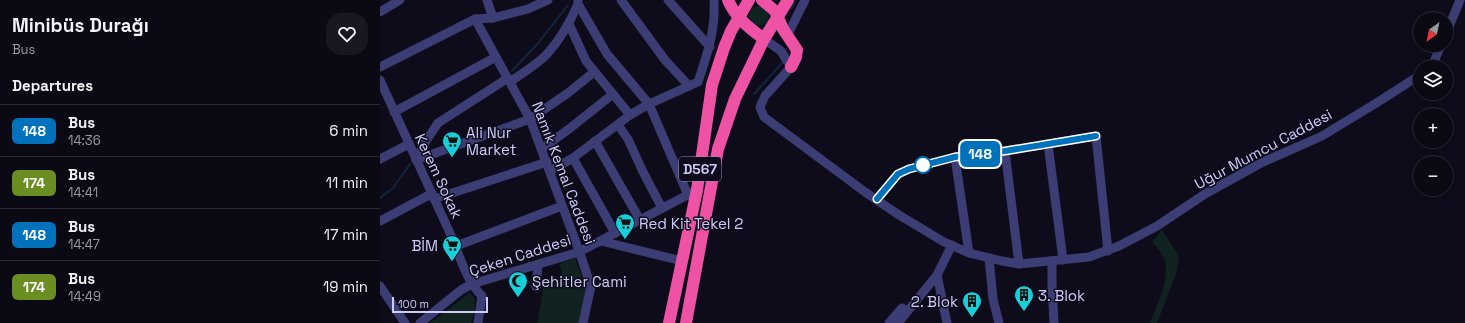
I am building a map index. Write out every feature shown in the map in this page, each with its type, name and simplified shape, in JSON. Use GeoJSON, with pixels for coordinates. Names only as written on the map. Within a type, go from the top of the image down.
{"type":"FeatureCollection","features":[{"type":"Feature","properties":{"kind":"highway"},"geometry":{"type":"LineString","coordinates":[[728,0],[732,10],[738,17],[764,39]]}},
{"type":"Feature","properties":{"kind":"highway","name":"D567"},"geometry":{"type":"LineString","coordinates":[[669,323],[682,261],[712,85],[724,48],[738,17],[749,0]]}},
{"type":"Feature","properties":{"kind":"highway"},"geometry":{"type":"LineString","coordinates":[[762,0],[775,11],[777,17],[797,50],[796,57],[791,67]]}},
{"type":"Feature","properties":{"kind":"highway","name":"D567"},"geometry":{"type":"LineString","coordinates":[[686,323],[718,149],[735,99],[764,39],[788,0]]}},
{"type":"Feature","properties":{"kind":"street"},"geometry":{"type":"LineString","coordinates":[[380,12],[400,0]]}},
{"type":"Feature","properties":{"kind":"street"},"geometry":{"type":"LineString","coordinates":[[487,0],[493,18]]}},
{"type":"Feature","properties":{"kind":"street"},"geometry":{"type":"LineString","coordinates":[[380,67],[475,19],[493,18],[526,4],[548,0]]}},
{"type":"Feature","properties":{"kind":"street"},"geometry":{"type":"LineString","coordinates":[[620,0],[665,60],[689,86]]}},
{"type":"Feature","properties":{"kind":"street"},"geometry":{"type":"LineString","coordinates":[[668,0],[710,47]]}},
{"type":"Feature","properties":{"kind":"street"},"geometry":{"type":"LineString","coordinates":[[380,221],[433,196],[548,167],[573,158],[630,115],[649,104],[698,82],[710,47],[715,12],[714,0]]}},
{"type":"Feature","properties":{"kind":"street"},"geometry":{"type":"LineString","coordinates":[[788,34],[806,0]]}},
{"type":"Feature","properties":{"kind":"street"},"geometry":{"type":"LineString","coordinates":[[1453,17],[1460,0]]}},
{"type":"Feature","properties":{"kind":"street"},"geometry":{"type":"LineString","coordinates":[[416,160],[438,123],[538,62],[547,54],[569,24],[578,2]]}},
{"type":"Feature","properties":{"kind":"street"},"geometry":{"type":"LineString","coordinates":[[578,2],[607,54],[649,104],[693,192]]}},
{"type":"Feature","properties":{"kind":"street","name":"Namık Kemal Caddesi"},"geometry":{"type":"LineString","coordinates":[[475,19],[530,119],[579,252],[591,286],[584,323]]}},
{"type":"Feature","properties":{"kind":"street"},"geometry":{"type":"LineString","coordinates":[[569,24],[586,61],[630,115]]}},
{"type":"Feature","properties":{"kind":"street"},"geometry":{"type":"LineString","coordinates":[[764,39],[781,52],[791,67]]}},
{"type":"Feature","properties":{"kind":"street"},"geometry":{"type":"LineString","coordinates":[[394,112],[496,57]]}},
{"type":"Feature","properties":{"kind":"street","name":"Uğur Mumcu Caddesi"},"geometry":{"type":"LineString","coordinates":[[791,67],[762,100],[760,107],[764,117],[899,215],[969,253],[1019,264],[1089,257],[1119,246],[1158,226],[1205,194],[1261,163],[1322,136],[1413,80]]}},
{"type":"Feature","properties":{"kind":"street"},"geometry":{"type":"LineString","coordinates":[[416,160],[530,119],[568,93],[594,72]]}},
{"type":"Feature","properties":{"kind":"street","name":"Kerem Sokak"},"geometry":{"type":"LineString","coordinates":[[381,84],[472,284],[482,296],[479,323]]}},
{"type":"Feature","properties":{"kind":"street"},"geometry":{"type":"LineString","coordinates":[[541,149],[613,94]]}},
{"type":"Feature","properties":{"kind":"street"},"geometry":{"type":"LineString","coordinates":[[618,125],[628,139],[662,208]]}},
{"type":"Feature","properties":{"kind":"street"},"geometry":{"type":"LineString","coordinates":[[877,199],[898,174],[909,169],[955,157],[1005,151],[1096,136],[1108,251]]}},
{"type":"Feature","properties":{"kind":"street"},"geometry":{"type":"LineString","coordinates":[[596,141],[640,220]]}},
{"type":"Feature","properties":{"kind":"street"},"geometry":{"type":"LineString","coordinates":[[380,159],[409,144]]}},
{"type":"Feature","properties":{"kind":"street"},"geometry":{"type":"LineString","coordinates":[[1048,144],[1063,260]]}},
{"type":"Feature","properties":{"kind":"street"},"geometry":{"type":"LineString","coordinates":[[1005,151],[1019,264]]}},
{"type":"Feature","properties":{"kind":"street"},"geometry":{"type":"LineString","coordinates":[[955,157],[969,253]]}},
{"type":"Feature","properties":{"kind":"street"},"geometry":{"type":"LineString","coordinates":[[573,158],[615,233]]}},
{"type":"Feature","properties":{"kind":"street","name":"Çeken Caddesi"},"geometry":{"type":"LineString","coordinates":[[420,323],[461,290],[472,284],[579,252],[693,192]]}},
{"type":"Feature","properties":{"kind":"street"},"geometry":{"type":"LineString","coordinates":[[456,246],[562,206]]}},
{"type":"Feature","properties":{"kind":"street"},"geometry":{"type":"LineString","coordinates":[[601,240],[682,261]]}},
{"type":"Feature","properties":{"kind":"street"},"geometry":{"type":"LineString","coordinates":[[898,323],[937,275],[952,245]]}},
{"type":"Feature","properties":{"kind":"street"},"geometry":{"type":"LineString","coordinates":[[989,258],[998,323]]}},
{"type":"Feature","properties":{"kind":"street"},"geometry":{"type":"LineString","coordinates":[[1052,261],[1054,323]]}},
{"type":"Feature","properties":{"kind":"street"},"geometry":{"type":"LineString","coordinates":[[536,287],[538,265]]}},
{"type":"Feature","properties":{"kind":"street"},"geometry":{"type":"LineString","coordinates":[[937,275],[947,323]]}},
{"type":"Feature","properties":{"kind":"street"},"geometry":{"type":"LineString","coordinates":[[380,286],[405,323]]}},
{"type":"Feature","properties":{"kind":"street"},"geometry":{"type":"LineString","coordinates":[[889,323],[905,305],[914,302]]}},
{"type":"Feature","properties":{"kind":"green space"},"geometry":{"type":"Polygon","coordinates":[[[759,6],[766,9],[769,16],[766,23],[759,26],[752,23],[749,16],[752,9],[759,6]]]}},
{"type":"Feature","properties":{"kind":"green space"},"geometry":{"type":"Polygon","coordinates":[[[1162,230],[1179,256],[1176,274],[1157,323],[1150,323],[1162,292],[1166,276],[1165,260],[1152,242],[1162,230]]]}},
{"type":"Feature","properties":{"kind":"green space"},"geometry":{"type":"Polygon","coordinates":[[[575,258],[586,288],[579,323],[535,323],[538,322],[544,281],[563,278],[560,264],[575,258]]]}},
{"type":"Feature","properties":{"kind":"green space"},"geometry":{"type":"Polygon","coordinates":[[[470,293],[475,299],[474,316],[471,323],[430,323],[470,293]]]}},
{"type":"Feature","properties":{"kind":"waterway"},"geometry":{"type":"LineString","coordinates":[[791,9],[796,0]]}},
{"type":"Feature","properties":{"kind":"waterway"},"geometry":{"type":"LineString","coordinates":[[512,71],[539,42],[568,5]]}},
{"type":"Feature","properties":{"kind":"waterway"},"geometry":{"type":"LineString","coordinates":[[754,94],[782,63]]}},
{"type":"Feature","properties":{"kind":"waterway"},"geometry":{"type":"LineString","coordinates":[[380,198],[393,188],[410,164]]}},
{"type":"Feature","properties":{"kind":"bus line","name":"148"},"geometry":{"type":"LineString","coordinates":[[877,199],[898,174],[909,169],[955,157],[1005,151],[1096,136]]}},
{"type":"Feature","properties":{"kind":"place","name":"Ali Nur Market"},"geometry":{"type":"Point","coordinates":[452,158]}},
{"type":"Feature","properties":{"kind":"place","name":"Red Kit Tekel 2"},"geometry":{"type":"Point","coordinates":[625,240]}},
{"type":"Feature","properties":{"kind":"place","name":"BİM"},"geometry":{"type":"Point","coordinates":[452,262]}},
{"type":"Feature","properties":{"kind":"place","name":"Şehitler Cami"},"geometry":{"type":"Point","coordinates":[518,298]}},
{"type":"Feature","properties":{"kind":"place","name":"3. Blok"},"geometry":{"type":"Point","coordinates":[1024,312]}},
{"type":"Feature","properties":{"kind":"place","name":"2. Blok"},"geometry":{"type":"Point","coordinates":[972,318]}}]}
